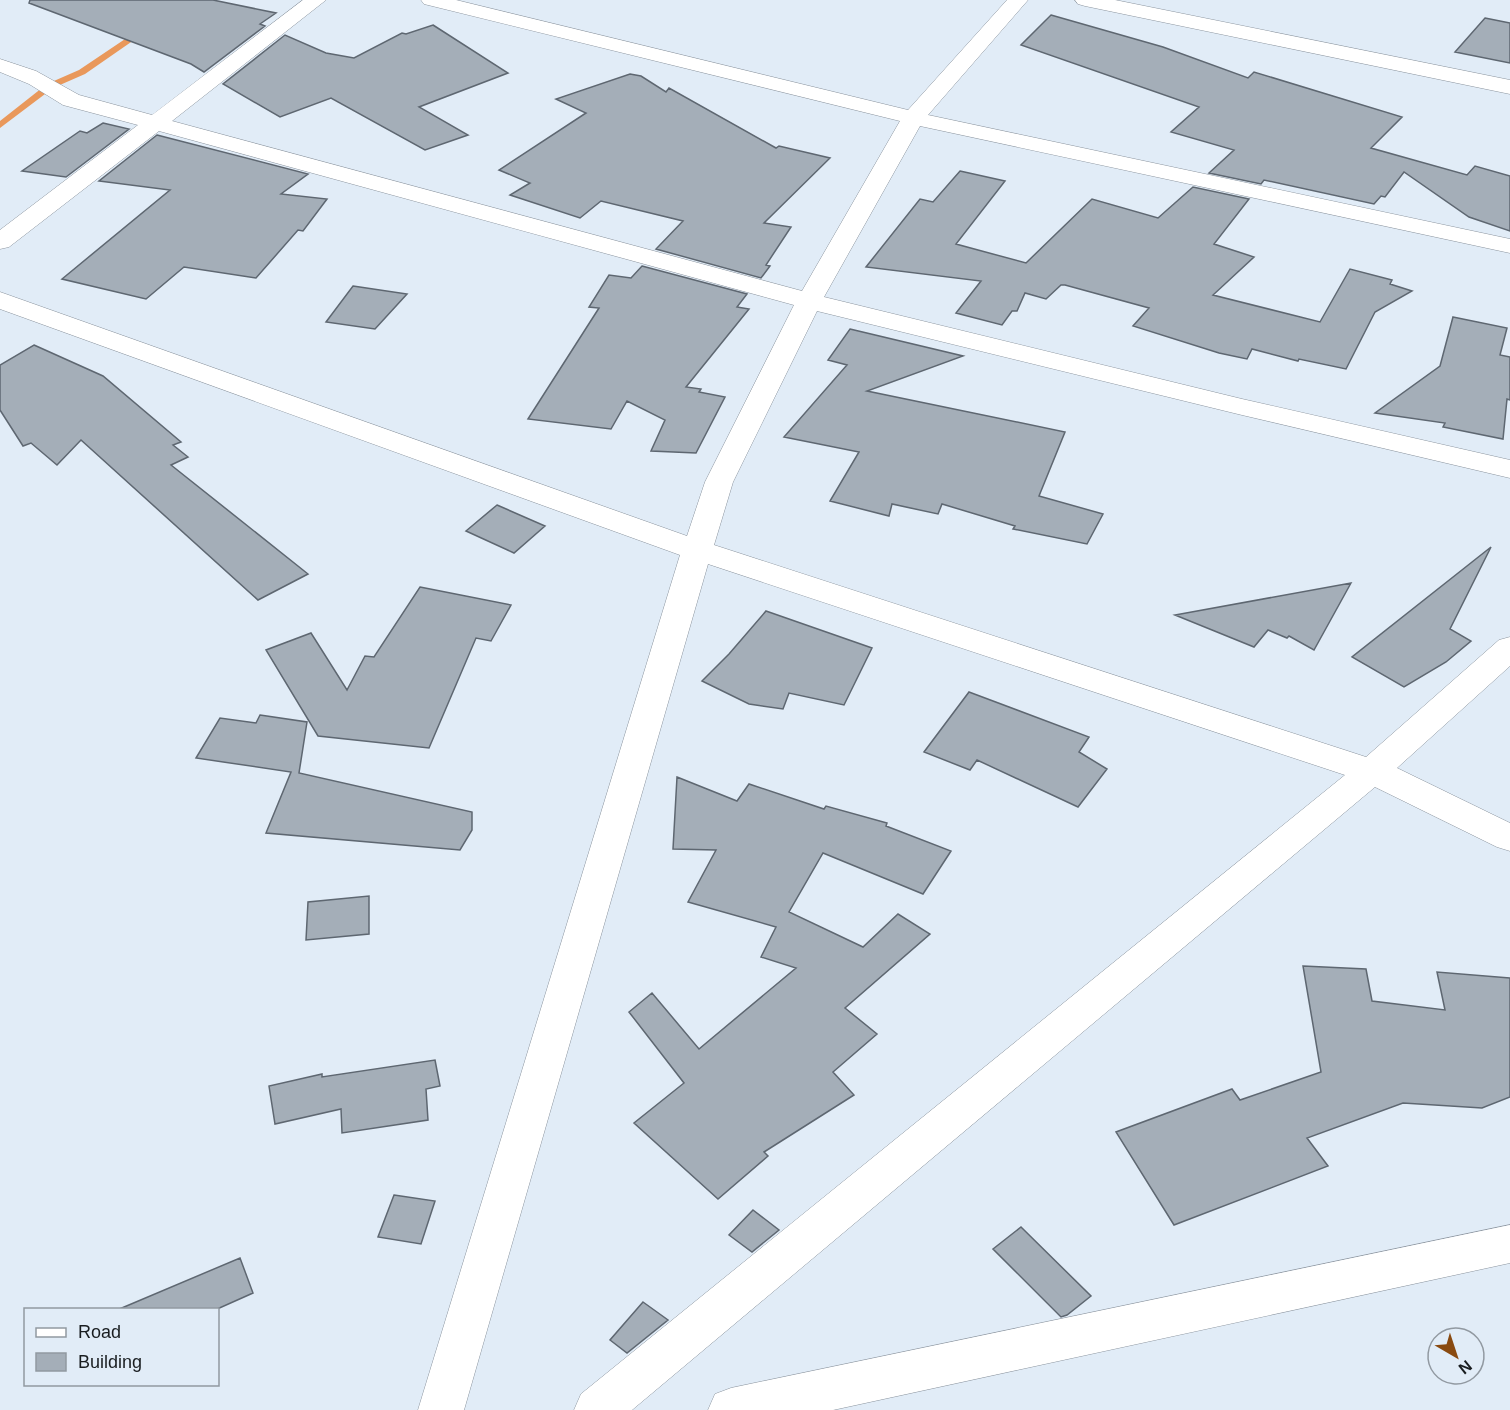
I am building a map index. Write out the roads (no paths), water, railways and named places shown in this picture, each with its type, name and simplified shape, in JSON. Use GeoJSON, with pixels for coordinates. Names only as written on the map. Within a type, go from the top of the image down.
{"type":"FeatureCollection","features":[{"type":"Feature","properties":{"kind":"street"},"geometry":{"type":"LineString","coordinates":[[0,242],[152,123],[316,0]]}},
{"type":"Feature","properties":{"kind":"street"},"geometry":{"type":"LineString","coordinates":[[431,0],[913,118],[1510,246]]}},
{"type":"Feature","properties":{"kind":"street"},"geometry":{"type":"LineString","coordinates":[[434,1406],[719,482],[809,301],[913,118],[1018,0]]}},
{"type":"Feature","properties":{"kind":"street"},"geometry":{"type":"LineString","coordinates":[[1085,0],[1510,87]]}},
{"type":"Feature","properties":{"kind":"street"},"geometry":{"type":"LineString","coordinates":[[0,65],[17,70],[50,86],[71,100],[809,301],[1231,404],[1510,469]]}},
{"type":"Feature","properties":{"kind":"street"},"geometry":{"type":"LineString","coordinates":[[0,300],[697,550],[1372,771],[1510,838]]}},
{"type":"Feature","properties":{"kind":"street"},"geometry":{"type":"LineString","coordinates":[[597,1410],[1372,771],[1510,648]]}},
{"type":"Feature","properties":{"kind":"street"},"geometry":{"type":"LineString","coordinates":[[731,1410],[1510,1244]]}},
{"type":"Feature","properties":{"kind":"waterway"},"geometry":{"type":"LineString","coordinates":[[0,125],[50,86],[82,72],[143,31]]}}]}
